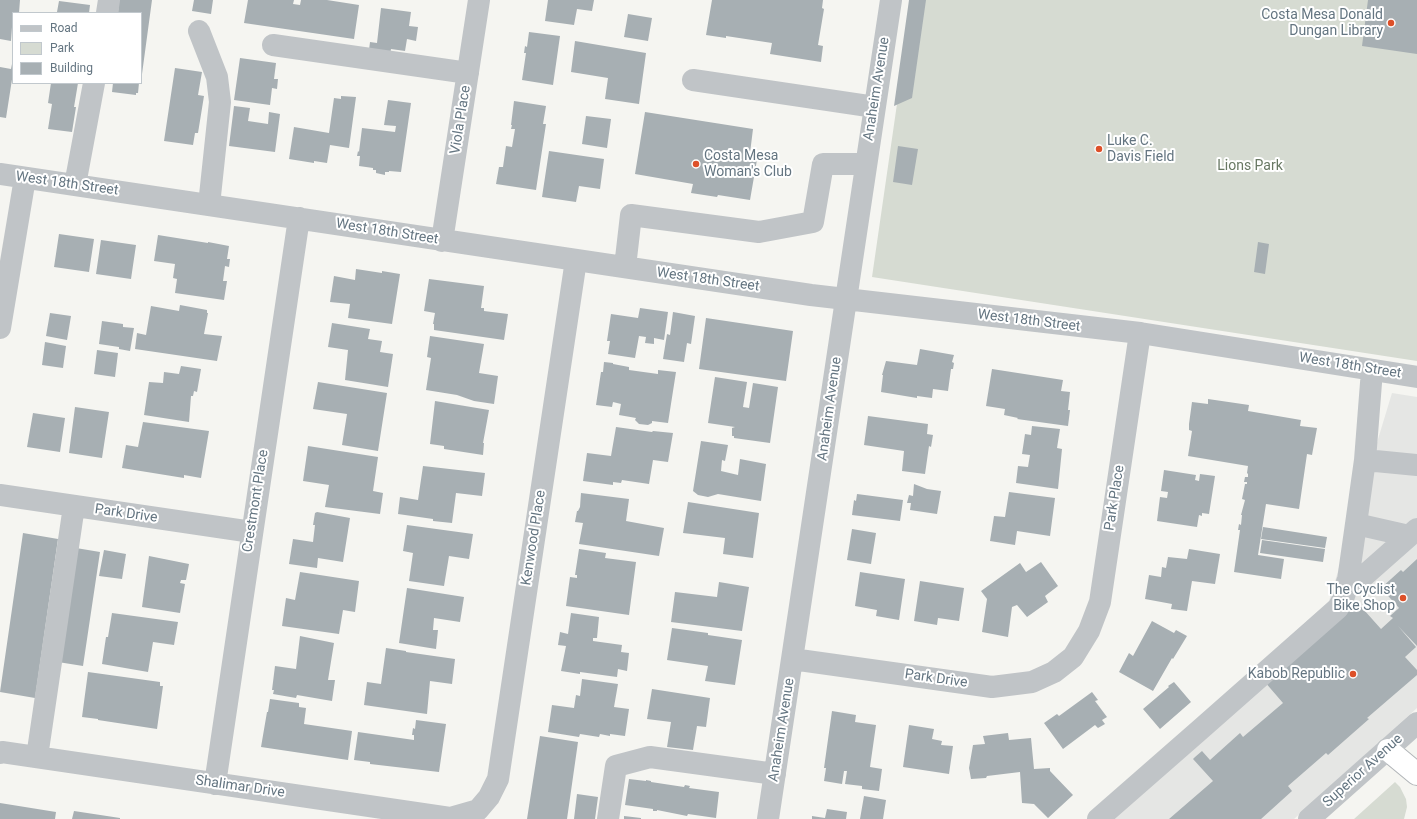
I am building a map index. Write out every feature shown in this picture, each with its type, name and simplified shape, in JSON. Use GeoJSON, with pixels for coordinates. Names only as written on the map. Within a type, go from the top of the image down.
{"type":"FeatureCollection","features":[{"type":"Feature","properties":{"kind":"highway"},"geometry":{"type":"LineString","coordinates":[[1388,750],[1417,774]]}},
{"type":"Feature","properties":{"kind":"street"},"geometry":{"type":"LineString","coordinates":[[107,12],[110,0]]}},
{"type":"Feature","properties":{"kind":"street","name":"Viola Place"},"geometry":{"type":"LineString","coordinates":[[442,241],[479,0]]}},
{"type":"Feature","properties":{"kind":"street","name":"Anaheim Avenue"},"geometry":{"type":"LineString","coordinates":[[768,819],[891,0]]}},
{"type":"Feature","properties":{"kind":"street"},"geometry":{"type":"LineString","coordinates":[[199,31],[218,78],[220,102],[209,205]]}},
{"type":"Feature","properties":{"kind":"street"},"geometry":{"type":"LineString","coordinates":[[273,45],[468,73]]}},
{"type":"Feature","properties":{"kind":"street"},"geometry":{"type":"LineString","coordinates":[[693,80],[875,107]]}},
{"type":"Feature","properties":{"kind":"street"},"geometry":{"type":"LineString","coordinates":[[75,185],[94,84]]}},
{"type":"Feature","properties":{"kind":"street"},"geometry":{"type":"LineString","coordinates":[[625,267],[631,215],[759,232],[813,222],[823,164],[866,164]]}},
{"type":"Feature","properties":{"kind":"street","name":"West 18th Street"},"geometry":{"type":"LineString","coordinates":[[0,174],[299,218],[442,241],[846,299],[1140,333],[1417,377]]}},
{"type":"Feature","properties":{"kind":"street"},"geometry":{"type":"LineString","coordinates":[[0,328],[25,178]]}},
{"type":"Feature","properties":{"kind":"street","name":"Crestmont Place"},"geometry":{"type":"LineString","coordinates":[[215,784],[299,218]]}},
{"type":"Feature","properties":{"kind":"street","name":"Kenwood Place"},"geometry":{"type":"LineString","coordinates":[[478,810],[489,797],[498,779],[576,260]]}},
{"type":"Feature","properties":{"kind":"street","name":"Park Place"},"geometry":{"type":"LineString","coordinates":[[1073,657],[1089,631],[1100,602],[1140,333]]}},
{"type":"Feature","properties":{"kind":"street"},"geometry":{"type":"LineString","coordinates":[[1098,819],[1333,613],[1343,599],[1348,582],[1365,460],[1372,370]]}},
{"type":"Feature","properties":{"kind":"street"},"geometry":{"type":"LineString","coordinates":[[1365,460],[1417,464]]}},
{"type":"Feature","properties":{"kind":"street","name":"Park Drive"},"geometry":{"type":"LineString","coordinates":[[0,495],[252,532]]}},
{"type":"Feature","properties":{"kind":"street"},"geometry":{"type":"LineString","coordinates":[[37,757],[74,506]]}},
{"type":"Feature","properties":{"kind":"street"},"geometry":{"type":"LineString","coordinates":[[1356,524],[1413,532]]}},
{"type":"Feature","properties":{"kind":"street"},"geometry":{"type":"LineString","coordinates":[[1348,582],[1365,576],[1413,532]]}},
{"type":"Feature","properties":{"kind":"street","name":"Park Drive"},"geometry":{"type":"LineString","coordinates":[[792,658],[992,687],[1032,682],[1054,672],[1073,657]]}},
{"type":"Feature","properties":{"kind":"street","name":"Superior Avenue"},"geometry":{"type":"LineString","coordinates":[[1309,819],[1417,723]]}},
{"type":"Feature","properties":{"kind":"street","name":"Shalimar Drive"},"geometry":{"type":"LineString","coordinates":[[1,752],[450,818],[478,810]]}},
{"type":"Feature","properties":{"kind":"street"},"geometry":{"type":"LineString","coordinates":[[608,819],[616,766],[637,760],[650,757],[775,774]]}},
{"type":"Feature","properties":{"kind":"shaded area"},"geometry":{"type":"Polygon","coordinates":[[[1392,393],[1417,397],[1417,708],[1294,819],[1088,819],[1329,601],[1392,393]]]}},
{"type":"Feature","properties":{"kind":"green space","name":"Lions Park"},"geometry":{"type":"Polygon","coordinates":[[[912,0],[1417,0],[1417,361],[872,277],[912,0]]]}},
{"type":"Feature","properties":{"kind":"green space"},"geometry":{"type":"Polygon","coordinates":[[[1395,782],[1400,787],[1406,799],[1407,807],[1404,819],[1354,819],[1395,782]]]}},
{"type":"Feature","properties":{"kind":"building"},"geometry":{"type":"Polygon","coordinates":[[[0,0],[20,0],[19,12],[12,12],[11,41],[0,39],[0,0]]]}},
{"type":"Feature","properties":{"kind":"building"},"geometry":{"type":"Polygon","coordinates":[[[119,0],[152,0],[142,74],[142,12],[118,12],[119,0]]]}},
{"type":"Feature","properties":{"kind":"building"},"geometry":{"type":"Polygon","coordinates":[[[194,0],[213,0],[211,14],[192,11],[194,0]]]}},
{"type":"Feature","properties":{"kind":"building"},"geometry":{"type":"Polygon","coordinates":[[[248,0],[294,0],[293,4],[300,5],[301,0],[327,0],[359,5],[354,39],[244,23],[248,0]]]}},
{"type":"Feature","properties":{"kind":"building"},"geometry":{"type":"Polygon","coordinates":[[[548,0],[594,0],[592,11],[577,9],[574,25],[545,21],[548,0]]]}},
{"type":"Feature","properties":{"kind":"building"},"geometry":{"type":"Polygon","coordinates":[[[712,0],[823,0],[822,8],[824,9],[818,45],[823,46],[821,62],[770,54],[772,43],[726,36],[726,38],[706,35],[712,0]]]}},
{"type":"Feature","properties":{"kind":"building"},"geometry":{"type":"Polygon","coordinates":[[[909,0],[926,0],[912,98],[894,106],[909,0]]]}},
{"type":"Feature","properties":{"kind":"building","name":"Costa Mesa Donald Dungan Library"},"geometry":{"type":"Polygon","coordinates":[[[1368,0],[1417,0],[1417,54],[1362,46],[1368,0]]]}},
{"type":"Feature","properties":{"kind":"building"},"geometry":{"type":"Polygon","coordinates":[[[59,1],[90,5],[89,12],[57,12],[59,1]]]}},
{"type":"Feature","properties":{"kind":"building"},"geometry":{"type":"Polygon","coordinates":[[[381,8],[411,12],[409,26],[418,27],[416,41],[407,39],[405,51],[391,49],[389,61],[368,58],[370,42],[377,43],[381,8]]]}},
{"type":"Feature","properties":{"kind":"building"},"geometry":{"type":"Polygon","coordinates":[[[628,14],[652,18],[648,41],[624,37],[628,14]]]}},
{"type":"Feature","properties":{"kind":"building"},"geometry":{"type":"Polygon","coordinates":[[[529,32],[560,36],[553,85],[522,80],[526,53],[524,53],[525,46],[527,47],[529,32]]]}},
{"type":"Feature","properties":{"kind":"building"},"geometry":{"type":"Polygon","coordinates":[[[575,41],[646,53],[639,104],[605,99],[608,78],[571,72],[575,41]]]}},
{"type":"Feature","properties":{"kind":"building"},"geometry":{"type":"Polygon","coordinates":[[[240,58],[276,63],[274,79],[278,79],[277,89],[272,88],[270,105],[234,100],[240,58]]]}},
{"type":"Feature","properties":{"kind":"building"},"geometry":{"type":"Polygon","coordinates":[[[12,64],[12,79],[6,118],[0,117],[0,67],[11,69],[12,64]]]}},
{"type":"Feature","properties":{"kind":"building"},"geometry":{"type":"Polygon","coordinates":[[[175,68],[202,72],[198,95],[204,96],[198,133],[195,133],[193,145],[164,141],[175,68]]]}},
{"type":"Feature","properties":{"kind":"building"},"geometry":{"type":"Polygon","coordinates":[[[51,84],[78,84],[72,132],[48,129],[52,104],[48,103],[51,84]]]}},
{"type":"Feature","properties":{"kind":"building"},"geometry":{"type":"Polygon","coordinates":[[[113,84],[139,84],[138,93],[136,93],[136,95],[112,92],[113,84]]]}},
{"type":"Feature","properties":{"kind":"building"},"geometry":{"type":"Polygon","coordinates":[[[341,96],[356,97],[349,148],[330,145],[327,163],[314,161],[314,163],[289,159],[294,127],[329,133],[334,98],[341,99],[341,96]]]}},
{"type":"Feature","properties":{"kind":"building"},"geometry":{"type":"Polygon","coordinates":[[[388,100],[411,103],[401,172],[389,171],[385,172],[385,175],[376,173],[376,170],[373,170],[373,168],[359,166],[360,156],[357,156],[358,151],[359,152],[362,128],[395,132],[396,126],[384,125],[388,100]]]}},
{"type":"Feature","properties":{"kind":"building"},"geometry":{"type":"Polygon","coordinates":[[[514,101],[546,106],[543,124],[546,124],[536,190],[496,184],[499,167],[503,167],[506,146],[512,147],[515,129],[511,129],[514,101]]]}},
{"type":"Feature","properties":{"kind":"building"},"geometry":{"type":"Polygon","coordinates":[[[234,106],[250,108],[248,121],[268,124],[269,112],[280,114],[275,152],[229,146],[234,106]]]}},
{"type":"Feature","properties":{"kind":"building","name":"Costa Mesa Woman's Club"},"geometry":{"type":"Polygon","coordinates":[[[645,112],[753,129],[750,153],[758,154],[750,200],[691,193],[693,184],[635,174],[645,112]]]}},
{"type":"Feature","properties":{"kind":"building"},"geometry":{"type":"Polygon","coordinates":[[[586,116],[611,119],[607,148],[582,144],[586,116]]]}},
{"type":"Feature","properties":{"kind":"building"},"geometry":{"type":"Polygon","coordinates":[[[898,146],[918,149],[912,185],[893,182],[898,146]]]}},
{"type":"Feature","properties":{"kind":"building"},"geometry":{"type":"Polygon","coordinates":[[[549,151],[604,159],[600,189],[579,186],[576,202],[542,197],[549,151]]]}},
{"type":"Feature","properties":{"kind":"building"},"geometry":{"type":"Polygon","coordinates":[[[59,234],[94,239],[89,272],[54,267],[59,234]]]}},
{"type":"Feature","properties":{"kind":"building"},"geometry":{"type":"Polygon","coordinates":[[[158,235],[229,246],[227,259],[230,259],[229,267],[225,266],[223,281],[227,281],[224,300],[175,293],[177,279],[173,278],[175,264],[154,261],[158,235]]]}},
{"type":"Feature","properties":{"kind":"building"},"geometry":{"type":"Polygon","coordinates":[[[101,240],[136,245],[131,279],[96,274],[101,240]]]}},
{"type":"Feature","properties":{"kind":"building"},"geometry":{"type":"Polygon","coordinates":[[[1258,242],[1269,244],[1265,274],[1254,272],[1258,242]]]}},
{"type":"Feature","properties":{"kind":"building"},"geometry":{"type":"Polygon","coordinates":[[[356,269],[400,274],[392,324],[348,318],[350,304],[330,302],[334,276],[355,280],[356,269]]]}},
{"type":"Feature","properties":{"kind":"building"},"geometry":{"type":"Polygon","coordinates":[[[429,279],[484,286],[481,308],[484,308],[484,311],[508,314],[504,340],[434,330],[433,324],[435,313],[424,311],[429,279]]]}},
{"type":"Feature","properties":{"kind":"building"},"geometry":{"type":"Polygon","coordinates":[[[180,305],[207,310],[208,313],[204,334],[222,336],[217,361],[135,349],[137,333],[146,335],[151,306],[179,311],[180,305]]]}},
{"type":"Feature","properties":{"kind":"building"},"geometry":{"type":"Polygon","coordinates":[[[640,308],[668,312],[664,340],[654,338],[654,344],[645,343],[646,337],[639,336],[635,358],[608,354],[610,341],[607,341],[611,314],[638,318],[640,308]]]}},
{"type":"Feature","properties":{"kind":"building"},"geometry":{"type":"Polygon","coordinates":[[[673,312],[695,316],[691,344],[687,343],[684,362],[663,359],[667,334],[670,335],[673,312]]]}},
{"type":"Feature","properties":{"kind":"building"},"geometry":{"type":"Polygon","coordinates":[[[50,313],[71,316],[67,340],[46,336],[50,313]]]}},
{"type":"Feature","properties":{"kind":"building"},"geometry":{"type":"Polygon","coordinates":[[[706,318],[793,331],[786,381],[699,369],[706,318]]]}},
{"type":"Feature","properties":{"kind":"building"},"geometry":{"type":"Polygon","coordinates":[[[102,321],[123,324],[123,327],[134,328],[130,351],[119,349],[119,347],[99,344],[102,321]]]}},
{"type":"Feature","properties":{"kind":"building"},"geometry":{"type":"Polygon","coordinates":[[[332,323],[370,329],[368,339],[382,341],[380,352],[393,354],[388,387],[345,380],[348,350],[328,347],[332,323]]]}},
{"type":"Feature","properties":{"kind":"building"},"geometry":{"type":"Polygon","coordinates":[[[430,336],[484,344],[479,373],[498,376],[494,404],[474,401],[457,395],[426,390],[431,358],[427,357],[430,336]]]}},
{"type":"Feature","properties":{"kind":"building"},"geometry":{"type":"Polygon","coordinates":[[[45,342],[66,346],[63,368],[42,365],[45,342]]]}},
{"type":"Feature","properties":{"kind":"building"},"geometry":{"type":"Polygon","coordinates":[[[920,349],[954,355],[952,362],[954,363],[953,369],[951,369],[948,391],[933,389],[932,398],[917,396],[917,398],[881,392],[882,375],[886,361],[917,365],[920,349]]]}},
{"type":"Feature","properties":{"kind":"building"},"geometry":{"type":"Polygon","coordinates":[[[97,350],[118,353],[115,377],[94,374],[97,350]]]}},
{"type":"Feature","properties":{"kind":"building"},"geometry":{"type":"Polygon","coordinates":[[[604,362],[629,367],[629,370],[658,374],[658,370],[676,372],[668,423],[652,421],[652,423],[648,425],[639,424],[635,420],[636,418],[619,415],[621,404],[613,402],[612,407],[596,405],[604,362]]]}},
{"type":"Feature","properties":{"kind":"building"},"geometry":{"type":"Polygon","coordinates":[[[181,366],[201,369],[197,392],[194,391],[193,396],[191,396],[189,422],[144,415],[149,382],[163,383],[164,372],[179,374],[181,366]]]}},
{"type":"Feature","properties":{"kind":"building"},"geometry":{"type":"Polygon","coordinates":[[[992,369],[1063,380],[1061,391],[1070,392],[1068,426],[1017,419],[1018,418],[1004,415],[1005,409],[986,406],[992,369]]]}},
{"type":"Feature","properties":{"kind":"building"},"geometry":{"type":"Polygon","coordinates":[[[715,377],[747,382],[743,407],[749,408],[753,383],[778,387],[770,443],[734,438],[734,436],[732,436],[732,428],[735,427],[708,423],[715,377]]]}},
{"type":"Feature","properties":{"kind":"building"},"geometry":{"type":"Polygon","coordinates":[[[318,382],[387,393],[378,451],[342,445],[347,414],[313,409],[318,382]]]}},
{"type":"Feature","properties":{"kind":"building"},"geometry":{"type":"Polygon","coordinates":[[[1208,399],[1249,405],[1248,411],[1301,420],[1300,426],[1317,428],[1312,455],[1307,454],[1299,509],[1266,504],[1258,555],[1284,559],[1281,579],[1234,572],[1240,530],[1238,530],[1239,524],[1241,525],[1241,515],[1245,500],[1242,499],[1245,484],[1247,484],[1247,482],[1244,482],[1245,477],[1248,477],[1248,466],[1188,456],[1192,431],[1189,430],[1189,424],[1192,402],[1208,404],[1208,399]]]}},
{"type":"Feature","properties":{"kind":"building"},"geometry":{"type":"Polygon","coordinates":[[[435,401],[489,410],[483,443],[483,455],[444,449],[444,446],[430,444],[435,401]]]}},
{"type":"Feature","properties":{"kind":"building"},"geometry":{"type":"Polygon","coordinates":[[[75,407],[109,412],[102,458],[69,453],[75,407]]]}},
{"type":"Feature","properties":{"kind":"building"},"geometry":{"type":"Polygon","coordinates":[[[33,413],[65,418],[60,452],[27,447],[33,413]]]}},
{"type":"Feature","properties":{"kind":"building"},"geometry":{"type":"Polygon","coordinates":[[[868,416],[928,424],[927,434],[933,435],[931,447],[929,446],[925,474],[902,471],[904,451],[864,445],[868,416]]]}},
{"type":"Feature","properties":{"kind":"building"},"geometry":{"type":"Polygon","coordinates":[[[143,422],[209,431],[201,478],[184,475],[184,478],[122,468],[126,445],[138,447],[143,422]]]}},
{"type":"Feature","properties":{"kind":"building"},"geometry":{"type":"Polygon","coordinates":[[[1032,426],[1060,429],[1057,448],[1062,449],[1058,489],[1016,483],[1018,466],[1028,467],[1030,455],[1022,454],[1025,434],[1031,435],[1032,426]]]}},
{"type":"Feature","properties":{"kind":"building"},"geometry":{"type":"Polygon","coordinates":[[[616,427],[652,432],[673,433],[668,462],[653,460],[649,484],[622,480],[621,483],[613,482],[613,485],[583,481],[587,453],[611,456],[616,427]]]}},
{"type":"Feature","properties":{"kind":"building"},"geometry":{"type":"Polygon","coordinates":[[[701,441],[728,445],[725,461],[722,460],[721,471],[738,475],[740,459],[766,464],[761,501],[718,494],[708,497],[698,495],[693,491],[701,441]]]}},
{"type":"Feature","properties":{"kind":"building"},"geometry":{"type":"Polygon","coordinates":[[[308,446],[378,457],[373,491],[383,493],[380,514],[325,507],[329,485],[303,481],[308,446]]]}},
{"type":"Feature","properties":{"kind":"building"},"geometry":{"type":"Polygon","coordinates":[[[423,466],[485,473],[482,496],[456,493],[452,523],[398,514],[400,497],[418,500],[423,466]]]}},
{"type":"Feature","properties":{"kind":"building"},"geometry":{"type":"Polygon","coordinates":[[[1164,470],[1196,475],[1195,480],[1199,481],[1200,474],[1215,476],[1209,514],[1202,513],[1202,516],[1199,515],[1197,527],[1157,521],[1160,497],[1167,498],[1168,492],[1161,491],[1164,470]]]}},
{"type":"Feature","properties":{"kind":"building"},"geometry":{"type":"Polygon","coordinates":[[[914,484],[927,489],[941,491],[937,514],[910,510],[911,503],[907,503],[909,495],[913,496],[914,484]]]}},
{"type":"Feature","properties":{"kind":"building"},"geometry":{"type":"Polygon","coordinates":[[[1009,492],[1055,498],[1050,536],[1017,531],[1015,545],[990,541],[994,516],[1005,517],[1009,492]]]}},
{"type":"Feature","properties":{"kind":"building"},"geometry":{"type":"Polygon","coordinates":[[[581,493],[629,499],[626,521],[664,528],[659,556],[579,544],[583,523],[575,522],[577,511],[580,507],[581,493]]]}},
{"type":"Feature","properties":{"kind":"building"},"geometry":{"type":"Polygon","coordinates":[[[857,494],[903,500],[900,521],[852,515],[854,500],[856,501],[857,494]]]}},
{"type":"Feature","properties":{"kind":"building"},"geometry":{"type":"Polygon","coordinates":[[[688,502],[759,513],[753,558],[723,554],[725,538],[683,533],[688,502]]]}},
{"type":"Feature","properties":{"kind":"building"},"geometry":{"type":"Polygon","coordinates":[[[317,512],[350,518],[343,562],[318,558],[317,568],[289,564],[293,539],[313,542],[315,525],[313,525],[315,513],[317,512]]]}},
{"type":"Feature","properties":{"kind":"building"},"geometry":{"type":"Polygon","coordinates":[[[407,525],[473,534],[469,559],[449,556],[444,586],[409,581],[413,553],[403,551],[407,525]]]}},
{"type":"Feature","properties":{"kind":"building"},"geometry":{"type":"Polygon","coordinates":[[[1263,527],[1327,537],[1325,548],[1261,539],[1263,527]]]}},
{"type":"Feature","properties":{"kind":"building"},"geometry":{"type":"Polygon","coordinates":[[[852,529],[876,533],[871,564],[847,560],[852,529]]]}},
{"type":"Feature","properties":{"kind":"building"},"geometry":{"type":"Polygon","coordinates":[[[23,533],[58,539],[35,698],[0,692],[23,533]]]}},
{"type":"Feature","properties":{"kind":"building"},"geometry":{"type":"Polygon","coordinates":[[[1262,540],[1325,549],[1323,562],[1260,553],[1262,540]]]}},
{"type":"Feature","properties":{"kind":"building"},"geometry":{"type":"Polygon","coordinates":[[[76,548],[100,552],[83,666],[58,662],[76,548]]]}},
{"type":"Feature","properties":{"kind":"building"},"geometry":{"type":"Polygon","coordinates":[[[579,549],[606,553],[605,558],[636,562],[629,615],[566,606],[570,577],[577,578],[577,575],[575,575],[579,549]]]}},
{"type":"Feature","properties":{"kind":"building"},"geometry":{"type":"Polygon","coordinates":[[[1189,549],[1220,554],[1215,584],[1192,581],[1187,611],[1171,609],[1172,604],[1145,599],[1149,575],[1161,577],[1162,567],[1166,568],[1168,557],[1187,559],[1189,549]]]}},
{"type":"Feature","properties":{"kind":"building"},"geometry":{"type":"Polygon","coordinates":[[[104,550],[126,554],[122,579],[99,576],[104,550]]]}},
{"type":"Feature","properties":{"kind":"building"},"geometry":{"type":"Polygon","coordinates":[[[149,556],[189,564],[186,580],[181,580],[180,583],[185,584],[180,613],[142,607],[149,556]]]}},
{"type":"Feature","properties":{"kind":"building"},"geometry":{"type":"Polygon","coordinates":[[[1417,559],[1417,646],[1398,626],[1416,647],[1405,657],[1417,670],[1417,675],[1367,718],[1369,719],[1328,755],[1326,753],[1288,786],[1292,791],[1261,819],[1169,819],[1213,781],[1193,759],[1202,751],[1210,760],[1240,733],[1243,737],[1283,703],[1264,681],[1356,601],[1381,629],[1393,618],[1390,616],[1399,608],[1381,588],[1401,570],[1403,572],[1417,559]]]}},
{"type":"Feature","properties":{"kind":"building"},"geometry":{"type":"Polygon","coordinates":[[[1041,562],[1058,586],[1045,596],[1048,602],[1027,617],[1017,605],[1012,607],[1008,637],[982,632],[987,599],[981,591],[1020,563],[1026,572],[1041,562]]]}},
{"type":"Feature","properties":{"kind":"building"},"geometry":{"type":"Polygon","coordinates":[[[300,572],[359,581],[355,612],[343,610],[339,634],[282,626],[286,598],[295,600],[300,572]]]}},
{"type":"Feature","properties":{"kind":"building"},"geometry":{"type":"Polygon","coordinates":[[[860,572],[905,579],[899,620],[876,616],[877,610],[855,606],[860,572]]]}},
{"type":"Feature","properties":{"kind":"building"},"geometry":{"type":"Polygon","coordinates":[[[920,581],[964,588],[959,621],[938,618],[937,625],[914,621],[920,581]]]}},
{"type":"Feature","properties":{"kind":"building"},"geometry":{"type":"Polygon","coordinates":[[[719,582],[749,587],[742,631],[671,622],[675,592],[717,597],[719,582]]]}},
{"type":"Feature","properties":{"kind":"building"},"geometry":{"type":"Polygon","coordinates":[[[407,588],[464,597],[460,622],[434,618],[433,630],[438,630],[436,649],[399,643],[407,588]]]}},
{"type":"Feature","properties":{"kind":"building"},"geometry":{"type":"Polygon","coordinates":[[[112,613],[178,622],[174,645],[153,642],[148,672],[102,664],[106,637],[108,637],[112,613]]]}},
{"type":"Feature","properties":{"kind":"building"},"geometry":{"type":"Polygon","coordinates":[[[571,613],[599,617],[597,638],[593,638],[593,641],[622,645],[621,652],[629,653],[627,671],[618,669],[617,677],[561,671],[566,646],[558,645],[560,632],[568,634],[571,613]]]}},
{"type":"Feature","properties":{"kind":"building"},"geometry":{"type":"Polygon","coordinates":[[[1152,621],[1174,633],[1176,630],[1187,636],[1153,691],[1119,672],[1129,653],[1133,656],[1152,621]]]}},
{"type":"Feature","properties":{"kind":"building"},"geometry":{"type":"Polygon","coordinates":[[[672,628],[742,640],[735,685],[705,681],[708,666],[667,660],[672,628]]]}},
{"type":"Feature","properties":{"kind":"building"},"geometry":{"type":"Polygon","coordinates":[[[300,636],[334,643],[328,680],[335,680],[332,701],[297,695],[296,698],[273,694],[274,690],[272,690],[275,666],[296,669],[300,636]]]}},
{"type":"Feature","properties":{"kind":"building"},"geometry":{"type":"Polygon","coordinates":[[[386,648],[455,659],[452,684],[430,681],[427,714],[364,705],[367,682],[381,684],[386,648]]]}},
{"type":"Feature","properties":{"kind":"building"},"geometry":{"type":"Polygon","coordinates":[[[88,672],[160,682],[160,686],[163,686],[157,729],[82,717],[88,672]]]}},
{"type":"Feature","properties":{"kind":"building"},"geometry":{"type":"Polygon","coordinates":[[[582,679],[618,684],[614,707],[629,709],[625,736],[600,734],[599,737],[580,734],[579,737],[548,732],[552,705],[574,708],[576,695],[580,696],[582,679]]]}},
{"type":"Feature","properties":{"kind":"building"},"geometry":{"type":"Polygon","coordinates":[[[1174,682],[1191,702],[1160,729],[1143,709],[1174,682]]]}},
{"type":"Feature","properties":{"kind":"building"},"geometry":{"type":"Polygon","coordinates":[[[652,689],[710,698],[706,727],[697,726],[693,750],[667,747],[671,722],[647,719],[652,689]]]}},
{"type":"Feature","properties":{"kind":"building"},"geometry":{"type":"Polygon","coordinates":[[[1092,692],[1098,700],[1095,701],[1107,717],[1102,720],[1105,724],[1098,728],[1095,725],[1063,749],[1044,723],[1057,714],[1059,716],[1092,692]]]}},
{"type":"Feature","properties":{"kind":"building"},"geometry":{"type":"Polygon","coordinates":[[[270,699],[299,703],[299,707],[306,708],[304,724],[352,731],[348,760],[261,747],[270,699]]]}},
{"type":"Feature","properties":{"kind":"building"},"geometry":{"type":"Polygon","coordinates":[[[832,711],[856,715],[855,722],[876,725],[870,767],[882,769],[879,791],[862,789],[862,786],[845,784],[847,771],[844,771],[842,784],[824,781],[826,768],[824,768],[832,711]]]}},
{"type":"Feature","properties":{"kind":"building"},"geometry":{"type":"Polygon","coordinates":[[[416,720],[446,724],[439,772],[370,764],[370,762],[354,760],[358,732],[414,740],[414,735],[412,735],[413,728],[415,729],[416,720]]]}},
{"type":"Feature","properties":{"kind":"building"},"geometry":{"type":"Polygon","coordinates":[[[909,725],[934,729],[932,739],[942,741],[941,745],[953,746],[949,774],[903,767],[909,725]]]}},
{"type":"Feature","properties":{"kind":"building"},"geometry":{"type":"Polygon","coordinates":[[[1008,733],[1009,740],[1031,738],[1034,769],[1050,768],[1050,771],[1073,795],[1048,818],[1034,804],[1022,803],[1020,772],[971,779],[969,768],[973,745],[985,744],[983,736],[1008,733]]]}},
{"type":"Feature","properties":{"kind":"building"},"geometry":{"type":"Polygon","coordinates":[[[540,736],[578,742],[567,819],[527,819],[540,736]]]}},
{"type":"Feature","properties":{"kind":"building"},"geometry":{"type":"Polygon","coordinates":[[[629,779],[646,780],[684,787],[685,785],[690,786],[689,788],[719,792],[716,818],[688,814],[687,816],[625,805],[629,779]]]}},
{"type":"Feature","properties":{"kind":"building"},"geometry":{"type":"Polygon","coordinates":[[[577,794],[598,797],[595,819],[574,819],[577,794]]]}},
{"type":"Feature","properties":{"kind":"building"},"geometry":{"type":"Polygon","coordinates":[[[864,796],[886,800],[883,819],[860,819],[864,796]]]}},
{"type":"Feature","properties":{"kind":"building"},"geometry":{"type":"Polygon","coordinates":[[[0,803],[56,812],[55,819],[0,819],[0,803]]]}},
{"type":"Feature","properties":{"kind":"building"},"geometry":{"type":"Polygon","coordinates":[[[827,809],[847,812],[846,819],[812,819],[812,816],[825,818],[827,809]]]}},
{"type":"Feature","properties":{"kind":"building"},"geometry":{"type":"Polygon","coordinates":[[[74,811],[120,818],[120,819],[72,819],[74,811]]]}},
{"type":"Feature","properties":{"kind":"building"},"geometry":{"type":"Polygon","coordinates":[[[624,816],[641,818],[641,819],[624,819],[624,816]]]}},
{"type":"Feature","properties":{"kind":"place","name":"Costa Mesa Donald Dungan Library"},"geometry":{"type":"Point","coordinates":[1391,23]}},
{"type":"Feature","properties":{"kind":"place","name":"Luke C. Davis Field"},"geometry":{"type":"Point","coordinates":[1099,149]}},
{"type":"Feature","properties":{"kind":"place","name":"Costa Mesa Woman's Club"},"geometry":{"type":"Point","coordinates":[696,164]}},
{"type":"Feature","properties":{"kind":"place","name":"The Cyclist Bike Shop"},"geometry":{"type":"Point","coordinates":[1403,598]}},
{"type":"Feature","properties":{"kind":"place","name":"Kabob Republic"},"geometry":{"type":"Point","coordinates":[1353,674]}}]}
